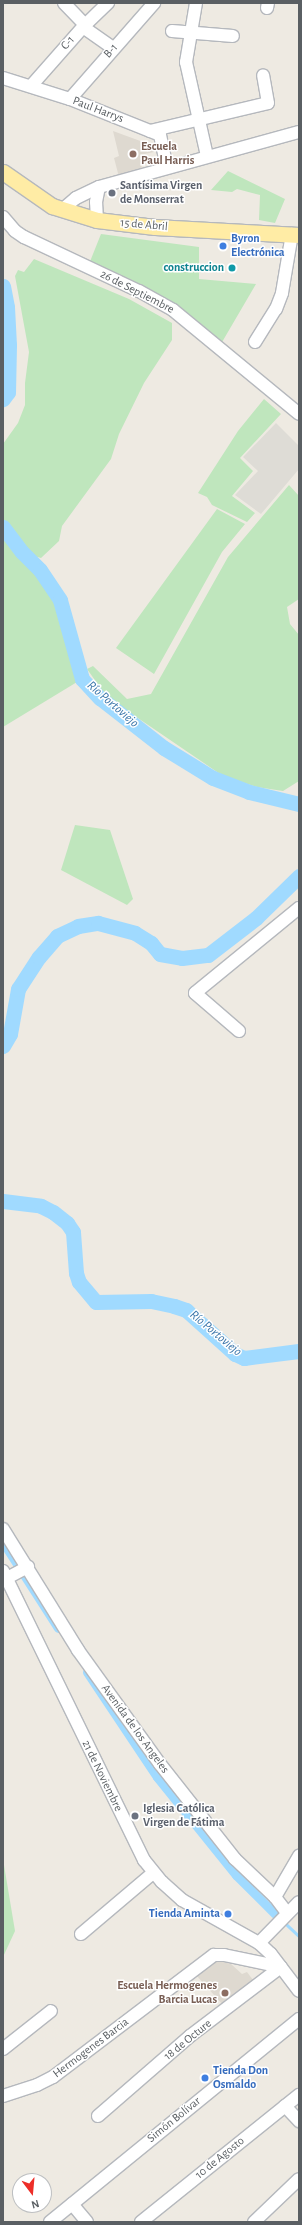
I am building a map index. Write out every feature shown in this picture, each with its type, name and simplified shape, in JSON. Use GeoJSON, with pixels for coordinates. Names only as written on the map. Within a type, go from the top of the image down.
{"type":"FeatureCollection","features":[{"type":"Feature","properties":{"kind":"main road","name":"15 de Abril"},"geometry":{"type":"LineString","coordinates":[[3,172],[29,193],[62,210],[96,220],[163,227],[295,234]]}},
{"type":"Feature","properties":{"kind":"street"},"geometry":{"type":"LineString","coordinates":[[64,3],[84,26],[113,48]]}},
{"type":"Feature","properties":{"kind":"street","name":"C-1"},"geometry":{"type":"LineString","coordinates":[[31,86],[84,26],[108,3]]}},
{"type":"Feature","properties":{"kind":"street","name":"B-1"},"geometry":{"type":"LineString","coordinates":[[70,99],[113,48],[154,3]]}},
{"type":"Feature","properties":{"kind":"street"},"geometry":{"type":"LineString","coordinates":[[196,3],[186,62],[207,156]]}},
{"type":"Feature","properties":{"kind":"street"},"geometry":{"type":"LineString","coordinates":[[172,31],[233,36]]}},
{"type":"Feature","properties":{"kind":"street"},"geometry":{"type":"LineString","coordinates":[[150,131],[268,104],[263,75]]}},
{"type":"Feature","properties":{"kind":"street","name":"Paul Harrys"},"geometry":{"type":"LineString","coordinates":[[3,78],[70,99],[160,134],[167,167]]}},
{"type":"Feature","properties":{"kind":"street"},"geometry":{"type":"LineString","coordinates":[[62,210],[76,198],[99,187],[207,156],[299,132]]}},
{"type":"Feature","properties":{"kind":"street"},"geometry":{"type":"LineString","coordinates":[[96,220],[96,202],[99,187]]}},
{"type":"Feature","properties":{"kind":"street","name":"26 de Septiembre"},"geometry":{"type":"LineString","coordinates":[[3,217],[15,232],[24,237],[139,290],[174,310],[299,414]]}},
{"type":"Feature","properties":{"kind":"street"},"geometry":{"type":"LineString","coordinates":[[255,342],[276,309],[282,293],[295,234]]}},
{"type":"Feature","properties":{"kind":"street"},"geometry":{"type":"LineString","coordinates":[[239,1032],[195,993],[299,908]]}},
{"type":"Feature","properties":{"kind":"street","name":"Avenida de los Angeles"},"geometry":{"type":"LineString","coordinates":[[3,1529],[15,1572],[78,1650],[183,1795],[235,1859],[275,1897],[287,1912]]}},
{"type":"Feature","properties":{"kind":"street","name":"21 de Noviembre"},"geometry":{"type":"LineString","coordinates":[[15,1572],[135,1844],[153,1873],[186,1903],[259,1943],[281,1967],[299,1991]]}},
{"type":"Feature","properties":{"kind":"street"},"geometry":{"type":"LineString","coordinates":[[275,1897],[299,1856]]}},
{"type":"Feature","properties":{"kind":"street"},"geometry":{"type":"LineString","coordinates":[[81,1934],[153,1873]]}},
{"type":"Feature","properties":{"kind":"street"},"geometry":{"type":"LineString","coordinates":[[259,1943],[287,1912],[299,1902]]}},
{"type":"Feature","properties":{"kind":"street","name":"Hermogenes Barcia"},"geometry":{"type":"LineString","coordinates":[[3,2096],[38,2085],[53,2077],[214,1955],[224,1955],[281,1967]]}},
{"type":"Feature","properties":{"kind":"street","name":"18 de Octure"},"geometry":{"type":"LineString","coordinates":[[98,2116],[190,2036],[281,1967]]}},
{"type":"Feature","properties":{"kind":"street"},"geometry":{"type":"LineString","coordinates":[[3,2049],[51,2011]]}},
{"type":"Feature","properties":{"kind":"street","name":"Simón Bolívar"},"geometry":{"type":"LineString","coordinates":[[50,2222],[299,2019]]}},
{"type":"Feature","properties":{"kind":"street","name":"10 de Agosto"},"geometry":{"type":"LineString","coordinates":[[141,2222],[299,2095]]}},
{"type":"Feature","properties":{"kind":"street"},"geometry":{"type":"LineString","coordinates":[[284,2106],[299,2121]]}},
{"type":"Feature","properties":{"kind":"street"},"geometry":{"type":"LineString","coordinates":[[254,2222],[299,2179]]}},
{"type":"Feature","properties":{"kind":"street"},"geometry":{"type":"LineString","coordinates":[[72,2204],[86,2222]]}},
{"type":"Feature","properties":{"kind":"shaded area","name":"Escuela Paul Harris"},"geometry":{"type":"Polygon","coordinates":[[[113,131],[154,146],[154,152],[140,155],[142,169],[119,177],[114,158],[119,156],[113,131]]]}},
{"type":"Feature","properties":{"kind":"shaded area"},"geometry":{"type":"Polygon","coordinates":[[[276,423],[299,446],[299,469],[261,514],[235,495],[258,471],[243,457],[276,423]]]}},
{"type":"Feature","properties":{"kind":"shaded area","name":"Escuela Hermogenes Barcia Lucas"},"geometry":{"type":"Polygon","coordinates":[[[219,1961],[231,1964],[242,1974],[247,1972],[253,1980],[223,2005],[196,1975],[212,1962],[219,1961]]]}},
{"type":"Feature","properties":{"kind":"green space"},"geometry":{"type":"Polygon","coordinates":[[[228,171],[285,199],[275,223],[259,220],[260,195],[237,189],[232,192],[211,190],[228,171]]]}},
{"type":"Feature","properties":{"kind":"green space"},"geometry":{"type":"Polygon","coordinates":[[[101,234],[199,247],[199,279],[256,284],[218,349],[166,308],[87,269],[101,234]]]}},
{"type":"Feature","properties":{"kind":"green space"},"geometry":{"type":"Polygon","coordinates":[[[34,259],[129,299],[172,323],[172,340],[144,383],[119,434],[111,459],[62,526],[59,541],[41,558],[31,555],[3,519],[3,444],[18,423],[25,405],[25,383],[29,352],[15,276],[18,270],[24,272],[34,259]]]}},
{"type":"Feature","properties":{"kind":"green space"},"geometry":{"type":"Polygon","coordinates":[[[3,343],[9,345],[8,392],[3,399],[3,343]]]}},
{"type":"Feature","properties":{"kind":"green space"},"geometry":{"type":"Polygon","coordinates":[[[264,399],[281,414],[240,458],[253,471],[232,496],[255,513],[247,522],[212,505],[207,497],[198,493],[238,431],[264,399]]]}},
{"type":"Feature","properties":{"kind":"green space"},"geometry":{"type":"Polygon","coordinates":[[[289,485],[299,496],[299,599],[287,607],[290,624],[299,635],[299,781],[283,791],[257,787],[223,776],[107,697],[87,669],[93,666],[127,699],[151,694],[228,557],[289,485]]]}},
{"type":"Feature","properties":{"kind":"green space"},"geometry":{"type":"Polygon","coordinates":[[[217,509],[245,524],[222,552],[154,674],[116,648],[217,509]]]}},
{"type":"Feature","properties":{"kind":"green space"},"geometry":{"type":"Polygon","coordinates":[[[3,527],[50,585],[69,635],[82,679],[3,727],[3,527]]]}},
{"type":"Feature","properties":{"kind":"green space"},"geometry":{"type":"Polygon","coordinates":[[[75,825],[110,830],[133,899],[127,905],[61,870],[75,825]]]}},
{"type":"Feature","properties":{"kind":"green space"},"geometry":{"type":"Polygon","coordinates":[[[3,1859],[15,1931],[3,1957],[3,1859]]]}},
{"type":"Feature","properties":{"kind":"waterway","name":"Río Portoviejo"},"geometry":{"type":"LineString","coordinates":[[3,286],[7,307],[9,345],[8,392],[3,399]]}},
{"type":"Feature","properties":{"kind":"waterway","name":"Río Portoviejo"},"geometry":{"type":"LineString","coordinates":[[3,527],[22,552],[40,570],[60,600],[82,679],[100,698],[164,748],[213,778],[249,792],[299,804]]}},
{"type":"Feature","properties":{"kind":"waterway","name":"Río Portoviejo"},"geometry":{"type":"LineString","coordinates":[[3,1046],[10,1034],[18,989],[39,957],[57,936],[78,926],[98,923],[135,933],[151,943],[160,954],[182,958],[208,955],[256,918],[299,876]]}},
{"type":"Feature","properties":{"kind":"waterway","name":"Río Portoviejo"},"geometry":{"type":"LineString","coordinates":[[3,1201],[41,1206],[53,1212],[67,1223],[73,1232],[76,1273],[79,1282],[96,1302],[151,1301],[186,1310],[235,1354],[244,1358],[299,1351]]}},
{"type":"Feature","properties":{"kind":"waterway"},"geometry":{"type":"LineString","coordinates":[[3,1542],[58,1628]]}},
{"type":"Feature","properties":{"kind":"waterway"},"geometry":{"type":"LineString","coordinates":[[87,1672],[157,1777],[236,1875],[275,1914]]}},
{"type":"Feature","properties":{"kind":"waterway"},"geometry":{"type":"LineString","coordinates":[[284,1922],[299,1936]]}},
{"type":"Feature","properties":{"kind":"place","name":"Escuela Paul Harris"},"geometry":{"type":"Point","coordinates":[133,154]}},
{"type":"Feature","properties":{"kind":"place","name":"Santísima Virgen de Monserrat"},"geometry":{"type":"Point","coordinates":[112,193]}},
{"type":"Feature","properties":{"kind":"place","name":"Byron Electrónica"},"geometry":{"type":"Point","coordinates":[223,246]}},
{"type":"Feature","properties":{"kind":"place","name":"construccion"},"geometry":{"type":"Point","coordinates":[232,268]}},
{"type":"Feature","properties":{"kind":"place","name":"Iglesia Católica Virgen de Fátima"},"geometry":{"type":"Point","coordinates":[135,1816]}},
{"type":"Feature","properties":{"kind":"place","name":"Tienda Aminta"},"geometry":{"type":"Point","coordinates":[228,1914]}},
{"type":"Feature","properties":{"kind":"place","name":"Escuela Hermogenes Barcia Lucas"},"geometry":{"type":"Point","coordinates":[225,1993]}},
{"type":"Feature","properties":{"kind":"place","name":"Tienda Don Osmaldo"},"geometry":{"type":"Point","coordinates":[205,2078]}}]}
